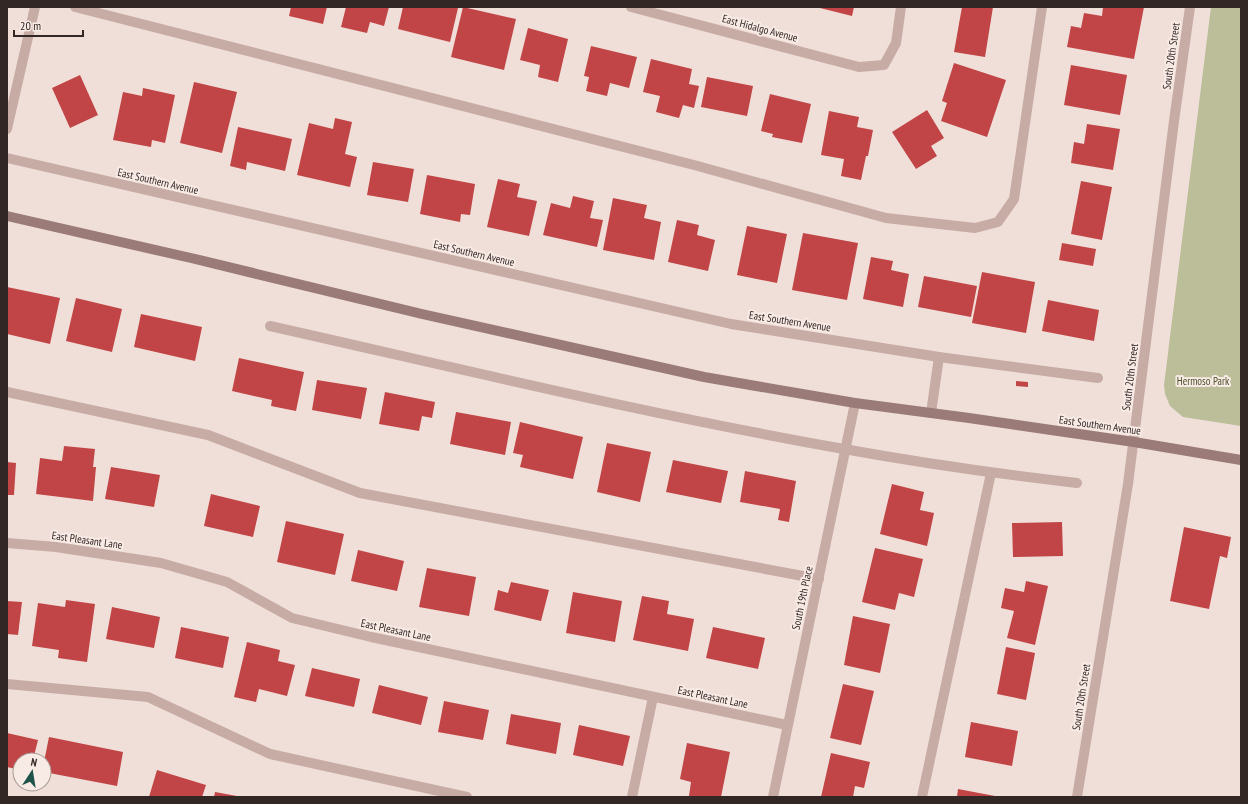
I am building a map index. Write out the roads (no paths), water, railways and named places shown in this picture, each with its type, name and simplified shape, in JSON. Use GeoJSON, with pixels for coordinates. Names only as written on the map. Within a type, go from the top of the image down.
{"type":"FeatureCollection","features":[{"type":"Feature","properties":{"kind":"main road","name":"East Southern Avenue"},"geometry":{"type":"LineString","coordinates":[[7,216],[191,258],[422,314],[696,375],[855,403],[1134,442],[1241,460]]}},
{"type":"Feature","properties":{"kind":"street"},"geometry":{"type":"LineString","coordinates":[[7,129],[36,7]]}},
{"type":"Feature","properties":{"kind":"street"},"geometry":{"type":"LineString","coordinates":[[75,7],[694,165],[886,218],[975,228],[998,222],[1014,199],[1042,7]]}},
{"type":"Feature","properties":{"kind":"street","name":"East Hidalgo Avenue"},"geometry":{"type":"LineString","coordinates":[[631,7],[859,67],[884,65],[896,43],[901,7]]}},
{"type":"Feature","properties":{"kind":"street","name":"South 20th Street"},"geometry":{"type":"LineString","coordinates":[[1077,797],[1128,484],[1190,7]]}},
{"type":"Feature","properties":{"kind":"street","name":"East Southern Avenue"},"geometry":{"type":"LineString","coordinates":[[7,158],[731,324],[939,357],[1098,378]]}},
{"type":"Feature","properties":{"kind":"street"},"geometry":{"type":"LineString","coordinates":[[270,326],[682,418],[845,450],[991,473],[1077,483]]}},
{"type":"Feature","properties":{"kind":"street"},"geometry":{"type":"LineString","coordinates":[[931,413],[939,357]]}},
{"type":"Feature","properties":{"kind":"street"},"geometry":{"type":"LineString","coordinates":[[7,392],[208,435],[360,493],[819,579]]}},
{"type":"Feature","properties":{"kind":"street","name":"South 19th Place"},"geometry":{"type":"LineString","coordinates":[[772,797],[855,403]]}},
{"type":"Feature","properties":{"kind":"street"},"geometry":{"type":"LineString","coordinates":[[922,797],[991,473]]}},
{"type":"Feature","properties":{"kind":"street","name":"East Pleasant Lane"},"geometry":{"type":"LineString","coordinates":[[7,543],[56,547],[161,563],[227,582],[292,618],[371,637],[788,725]]}},
{"type":"Feature","properties":{"kind":"street"},"geometry":{"type":"LineString","coordinates":[[7,684],[148,697],[270,754],[467,797]]}},
{"type":"Feature","properties":{"kind":"street"},"geometry":{"type":"LineString","coordinates":[[632,797],[653,697]]}},
{"type":"Feature","properties":{"kind":"park label","name":"Hermoso Park"},"geometry":{"type":"Point","coordinates":[1203,381]}}]}
